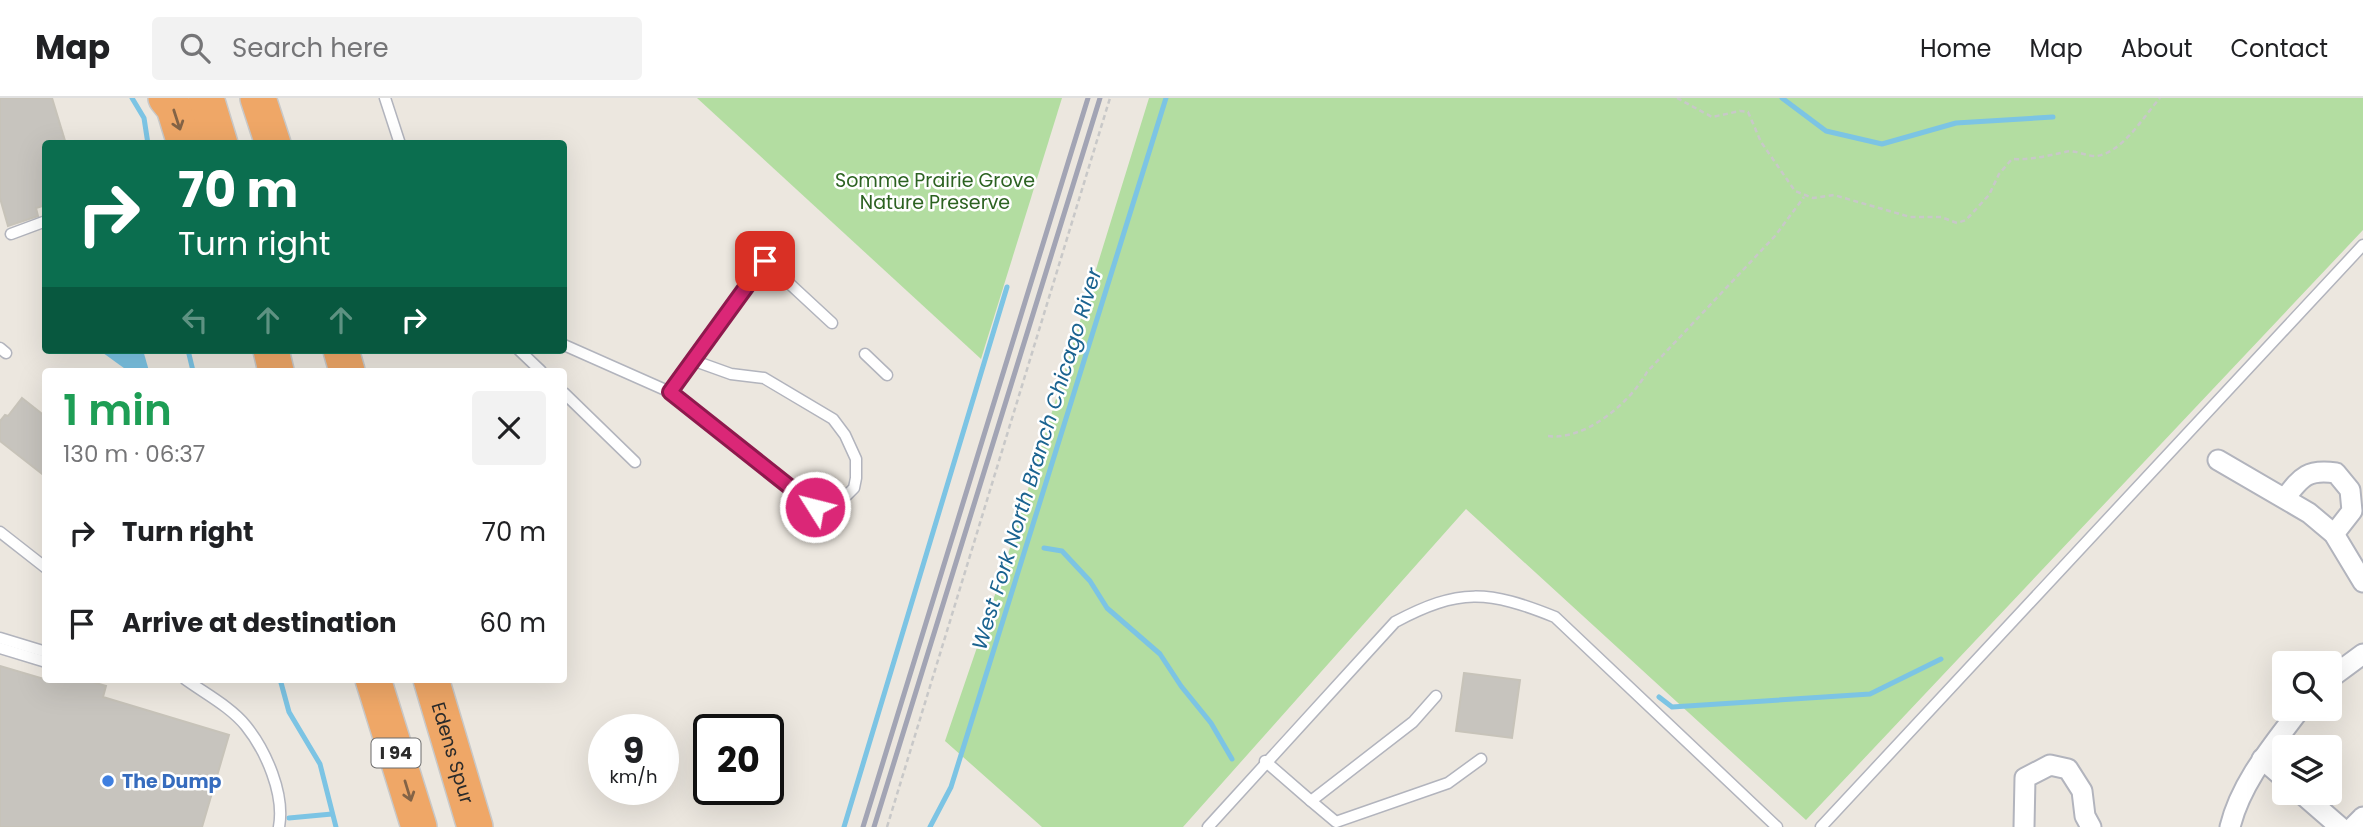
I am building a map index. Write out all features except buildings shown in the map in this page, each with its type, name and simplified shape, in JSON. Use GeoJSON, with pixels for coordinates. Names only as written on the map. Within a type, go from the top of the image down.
{"type":"FeatureCollection","features":[{"type":"Feature","properties":{"kind":"highway"},"geometry":{"type":"LineString","coordinates":[[166,98],[174,108],[184,140]]}},
{"type":"Feature","properties":{"kind":"highway"},"geometry":{"type":"LineString","coordinates":[[206,98],[219,140]]}},
{"type":"Feature","properties":{"kind":"highway"},"geometry":{"type":"LineString","coordinates":[[258,98],[272,140]]}},
{"type":"Feature","properties":{"kind":"highway"},"geometry":{"type":"LineString","coordinates":[[276,98],[287,140]]}},
{"type":"Feature","properties":{"kind":"highway","name":"I 94"},"geometry":{"type":"LineString","coordinates":[[374,683],[419,827]]}},
{"type":"Feature","properties":{"kind":"highway","name":"Edens Spur"},"geometry":{"type":"LineString","coordinates":[[432,683],[475,827]]}},
{"type":"Feature","properties":{"kind":"street"},"geometry":{"type":"LineString","coordinates":[[2218,460],[2249,481],[2285,498],[2334,534],[2363,582]]}},
{"type":"Feature","properties":{"kind":"street"},"geometry":{"type":"LineString","coordinates":[[2285,498],[2298,481],[2315,470],[2336,473],[2350,490],[2352,511],[2334,534]]}},
{"type":"Feature","properties":{"kind":"street"},"geometry":{"type":"LineString","coordinates":[[2342,669],[2363,654]]}},
{"type":"Feature","properties":{"kind":"street"},"geometry":{"type":"LineString","coordinates":[[2230,827],[2233,812],[2262,759],[2291,721]]}},
{"type":"Feature","properties":{"kind":"street"},"geometry":{"type":"LineString","coordinates":[[2262,759],[2272,768]]}},
{"type":"Feature","properties":{"kind":"street"},"geometry":{"type":"LineString","coordinates":[[2024,827],[2025,778],[2050,765],[2068,769],[2081,791],[2085,816],[2091,827]]}},
{"type":"Feature","properties":{"kind":"street"},"geometry":{"type":"LineString","coordinates":[[2315,805],[2340,827]]}},
{"type":"Feature","properties":{"kind":"street"},"geometry":{"type":"LineString","coordinates":[[2353,827],[2363,817]]}},
{"type":"Feature","properties":{"kind":"lane"},"geometry":{"type":"LineString","coordinates":[[385,98],[399,140]]}},
{"type":"Feature","properties":{"kind":"lane"},"geometry":{"type":"LineString","coordinates":[[11,234],[42,222]]}},
{"type":"Feature","properties":{"kind":"lane"},"geometry":{"type":"LineString","coordinates":[[1821,827],[2363,245]]}},
{"type":"Feature","properties":{"kind":"lane"},"geometry":{"type":"LineString","coordinates":[[670,392],[765,261],[832,323]]}},
{"type":"Feature","properties":{"kind":"lane"},"geometry":{"type":"LineString","coordinates":[[567,346],[670,392],[815,507],[827,508],[841,501],[853,488],[856,459],[845,435],[833,419],[765,378],[731,374],[692,360]]}},
{"type":"Feature","properties":{"kind":"lane"},"geometry":{"type":"LineString","coordinates":[[523,354],[538,368]]}},
{"type":"Feature","properties":{"kind":"lane"},"geometry":{"type":"LineString","coordinates":[[865,354],[887,375]]}},
{"type":"Feature","properties":{"kind":"lane"},"geometry":{"type":"LineString","coordinates":[[567,396],[635,462]]}},
{"type":"Feature","properties":{"kind":"lane"},"geometry":{"type":"LineString","coordinates":[[0,532],[42,565]]}},
{"type":"Feature","properties":{"kind":"lane"},"geometry":{"type":"LineString","coordinates":[[1208,827],[1265,761],[1395,622],[1432,602],[1472,595],[1512,599],[1555,617],[1671,730],[1777,827]]}},
{"type":"Feature","properties":{"kind":"lane"},"geometry":{"type":"LineString","coordinates":[[0,638],[42,651]]}},
{"type":"Feature","properties":{"kind":"lane"},"geometry":{"type":"LineString","coordinates":[[0,648],[42,661]]}},
{"type":"Feature","properties":{"kind":"lane"},"geometry":{"type":"LineString","coordinates":[[191,683],[245,724],[270,765],[281,817],[279,827]]}},
{"type":"Feature","properties":{"kind":"lane"},"geometry":{"type":"LineString","coordinates":[[1311,801],[1413,722],[1436,696]]}},
{"type":"Feature","properties":{"kind":"lane"},"geometry":{"type":"LineString","coordinates":[[1265,761],[1336,822],[1448,783],[1481,759]]}},
{"type":"Feature","properties":{"kind":"path"},"geometry":{"type":"LineString","coordinates":[[887,827],[1110,98]]}},
{"type":"Feature","properties":{"kind":"path"},"geometry":{"type":"LineString","coordinates":[[1677,98],[1712,117],[1740,111],[1748,113],[1775,164],[1795,191],[1805,197],[1834,195],[1910,217],[1941,217],[1957,223],[1966,220],[1989,195],[1999,174],[2012,159],[2052,158],[2068,151],[2094,157],[2106,152],[2133,131],[2160,98]]}},
{"type":"Feature","properties":{"kind":"path"},"geometry":{"type":"LineString","coordinates":[[1548,436],[1564,438],[1593,426],[1630,395],[1647,372],[1775,236],[1805,197]]}},
{"type":"Feature","properties":{"kind":"green space","name":"Somme Prairie Grove Nature Preserve"},"geometry":{"type":"Polygon","coordinates":[[[697,98],[1062,98],[981,359],[697,98]]]}},
{"type":"Feature","properties":{"kind":"green space"},"geometry":{"type":"Polygon","coordinates":[[[1149,98],[2363,98],[2363,230],[1806,820],[1466,509],[1183,827],[1042,827],[945,741],[1000,580],[1149,98]]]}},
{"type":"Feature","properties":{"kind":"water"},"geometry":{"type":"Polygon","coordinates":[[[105,354],[144,354],[148,368],[124,368],[105,354]]]}},
{"type":"Feature","properties":{"kind":"waterway"},"geometry":{"type":"LineString","coordinates":[[132,98],[144,118],[147,140]]}},
{"type":"Feature","properties":{"kind":"waterway","name":"West Fork North Branch Chicago River"},"geometry":{"type":"LineString","coordinates":[[930,827],[951,787],[1166,98]]}},
{"type":"Feature","properties":{"kind":"waterway"},"geometry":{"type":"LineString","coordinates":[[1782,98],[1826,131],[1882,144],[1956,123],[2053,117]]}},
{"type":"Feature","properties":{"kind":"waterway"},"geometry":{"type":"LineString","coordinates":[[844,827],[1007,287]]}},
{"type":"Feature","properties":{"kind":"waterway"},"geometry":{"type":"LineString","coordinates":[[189,354],[192,368]]}},
{"type":"Feature","properties":{"kind":"waterway"},"geometry":{"type":"LineString","coordinates":[[1044,548],[1062,551],[1090,581],[1107,608],[1160,654],[1181,686],[1211,723],[1232,759]]}},
{"type":"Feature","properties":{"kind":"waterway"},"geometry":{"type":"LineString","coordinates":[[1659,697],[1672,707],[1870,694],[1941,659]]}},
{"type":"Feature","properties":{"kind":"waterway"},"geometry":{"type":"LineString","coordinates":[[281,683],[289,712],[320,764],[336,827]]}},
{"type":"Feature","properties":{"kind":"waterway"},"geometry":{"type":"LineString","coordinates":[[289,818],[332,814]]}},
{"type":"Feature","properties":{"kind":"railway"},"geometry":{"type":"LineString","coordinates":[[863,827],[1088,98]]}},
{"type":"Feature","properties":{"kind":"railway"},"geometry":{"type":"LineString","coordinates":[[874,827],[1100,98]]}},
{"type":"Feature","properties":{"kind":"place","name":"The Dump"},"geometry":{"type":"Point","coordinates":[108,781]}},
{"type":"Feature","properties":{"kind":"route"},"geometry":{"type":"LineString","coordinates":[[765,261],[749,279],[670,392],[815,507]]}}]}
